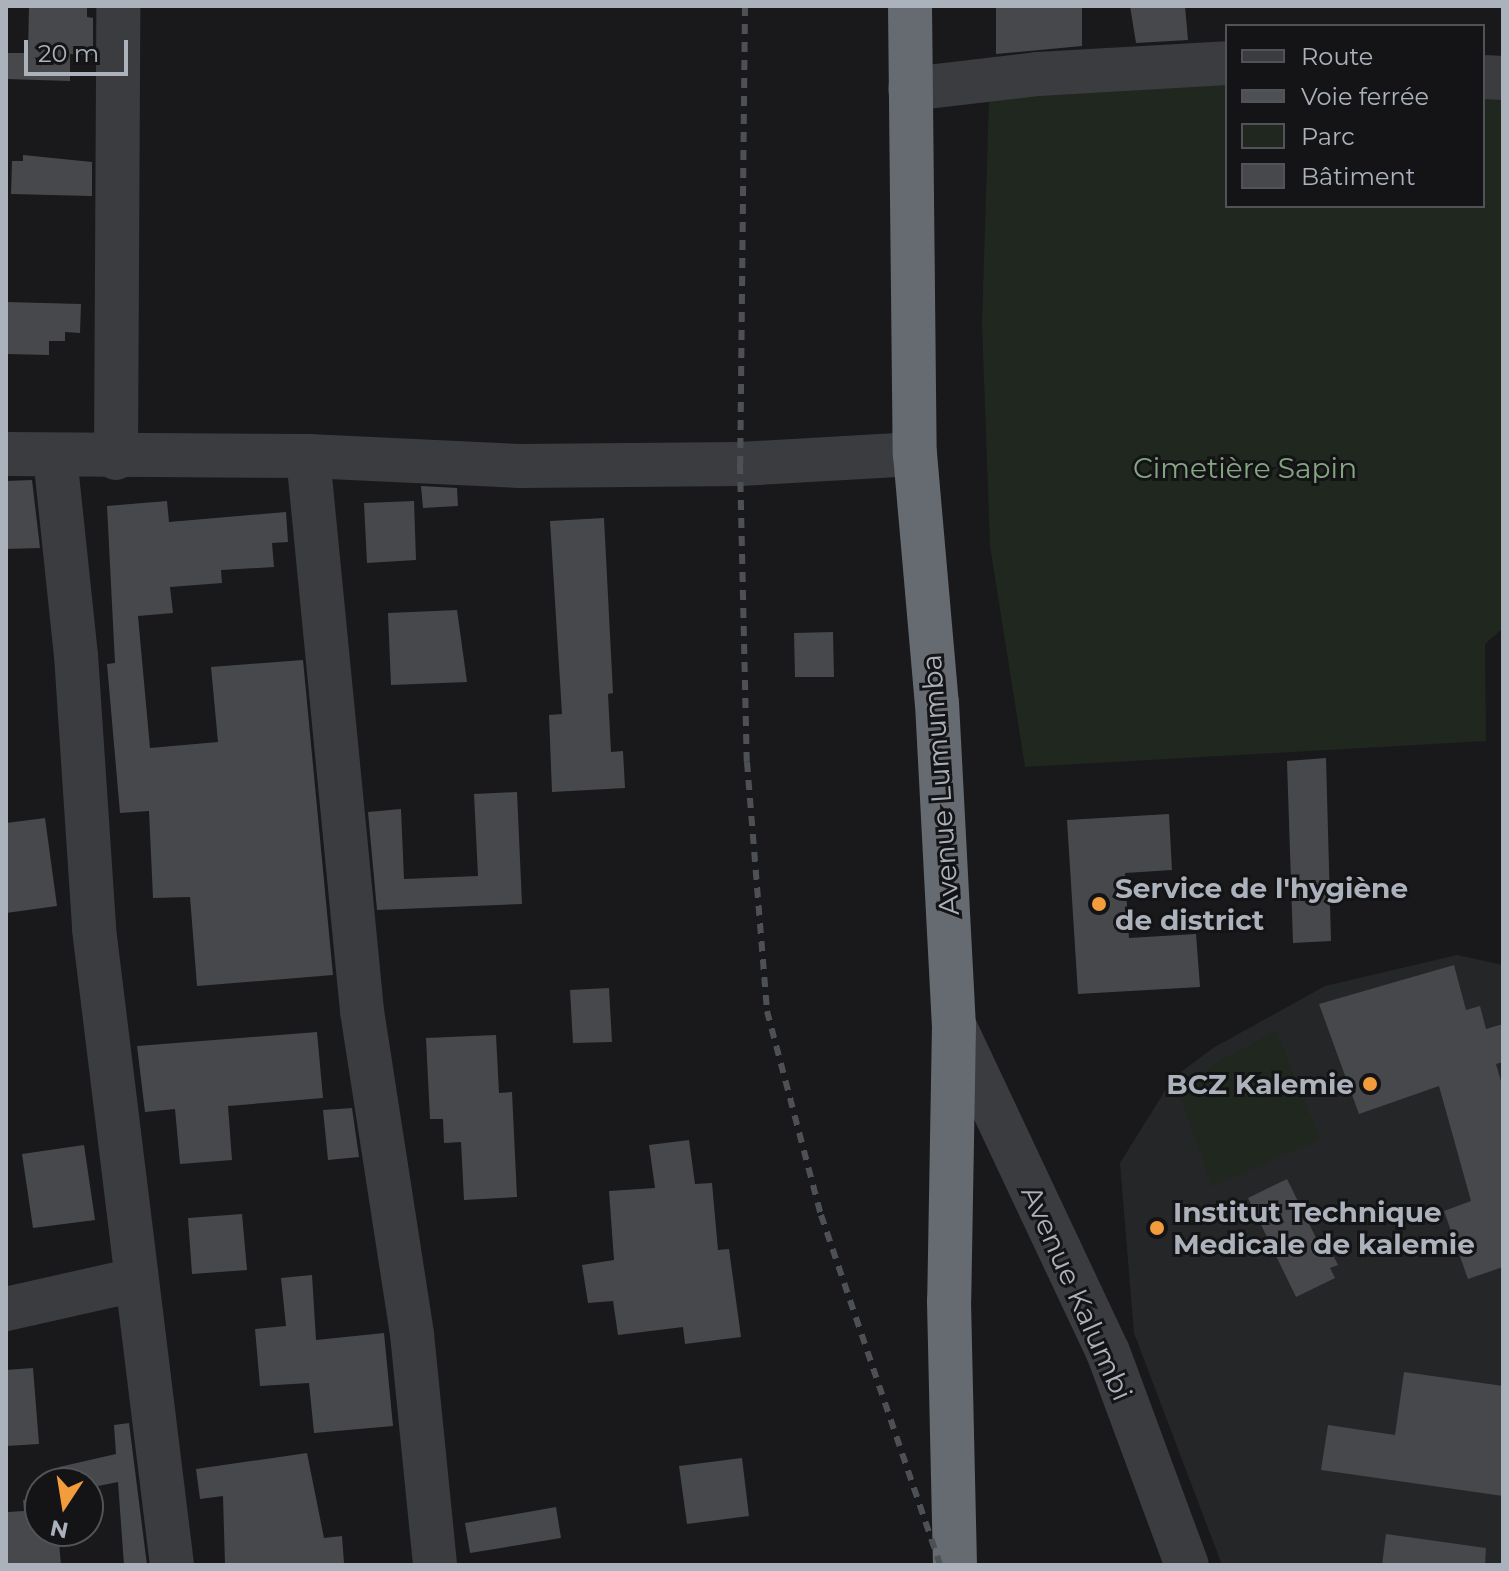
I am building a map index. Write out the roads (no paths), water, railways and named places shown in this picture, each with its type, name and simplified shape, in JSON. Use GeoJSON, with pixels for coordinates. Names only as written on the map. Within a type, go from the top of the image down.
{"type":"FeatureCollection","features":[{"type":"Feature","properties":{"kind":"highway","name":"Avenue Lumumba"},"geometry":{"type":"LineString","coordinates":[[910,6],[915,454],[937,703],[954,1025],[949,1301],[955,1565]]}},
{"type":"Feature","properties":{"kind":"street"},"geometry":{"type":"LineString","coordinates":[[116,458],[118,6]]}},
{"type":"Feature","properties":{"kind":"street"},"geometry":{"type":"LineString","coordinates":[[910,89],[1038,74],[1225,63]]}},
{"type":"Feature","properties":{"kind":"street"},"geometry":{"type":"LineString","coordinates":[[6,454],[116,458],[308,456],[520,466],[795,462],[915,454]]}},
{"type":"Feature","properties":{"kind":"street"},"geometry":{"type":"LineString","coordinates":[[55,456],[76,655],[94,929],[172,1565]]}},
{"type":"Feature","properties":{"kind":"street"},"geometry":{"type":"LineString","coordinates":[[308,456],[362,1011],[412,1334],[435,1565]]}},
{"type":"Feature","properties":{"kind":"street","name":"Avenue Kalumbi"},"geometry":{"type":"LineString","coordinates":[[954,1025],[1108,1352],[1187,1565]]}},
{"type":"Feature","properties":{"kind":"street"},"geometry":{"type":"LineString","coordinates":[[6,1309],[135,1280]]}},
{"type":"Feature","properties":{"kind":"railway"},"geometry":{"type":"LineString","coordinates":[[745,6],[740,464],[747,762],[767,1011],[821,1215],[940,1565]]}},
{"type":"Feature","properties":{"kind":"place","name":"Service de l'hygiène de district"},"geometry":{"type":"Point","coordinates":[1099,904]}},
{"type":"Feature","properties":{"kind":"place","name":"BCZ Kalemie"},"geometry":{"type":"Point","coordinates":[1370,1084]}},
{"type":"Feature","properties":{"kind":"place","name":"Institut Technique Medicale de kalemie"},"geometry":{"type":"Point","coordinates":[1157,1228]}},
{"type":"Feature","properties":{"kind":"park label","name":"Cimetière Sapin"},"geometry":{"type":"Point","coordinates":[1245,468]}}]}
